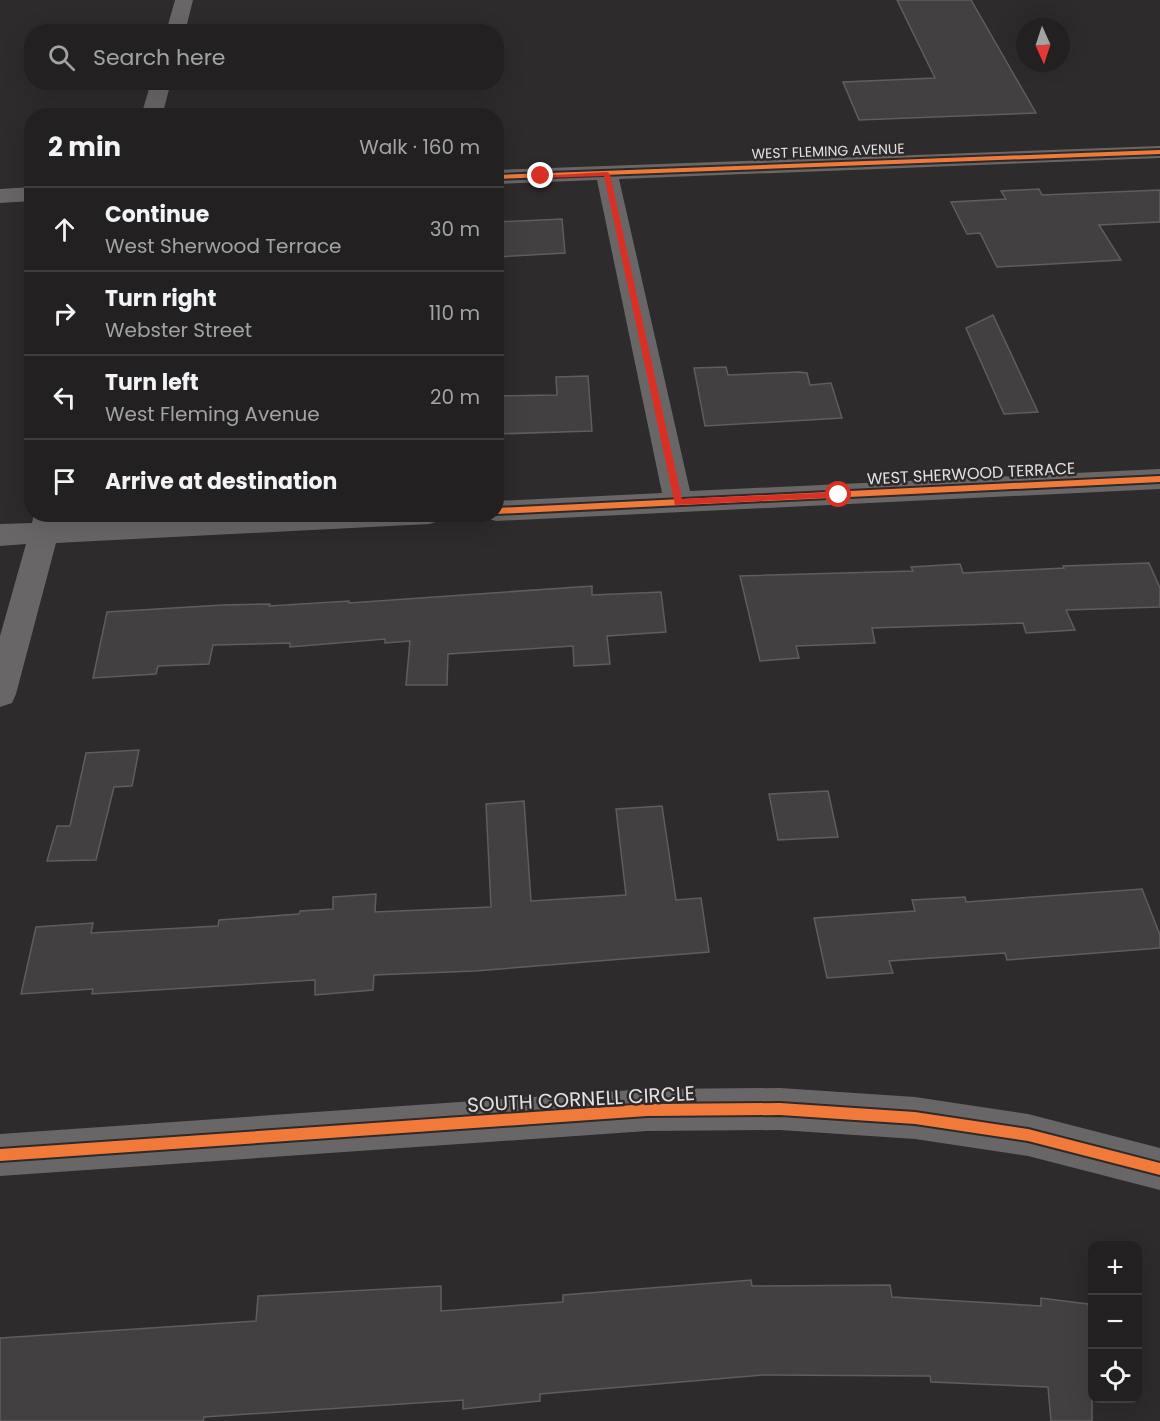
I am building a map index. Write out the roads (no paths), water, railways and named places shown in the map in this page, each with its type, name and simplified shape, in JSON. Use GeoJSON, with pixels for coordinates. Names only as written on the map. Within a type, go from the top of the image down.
{"type":"FeatureCollection","features":[{"type":"Feature","properties":{"kind":"street"},"geometry":{"type":"LineString","coordinates":[[177,24],[184,0]]}},
{"type":"Feature","properties":{"kind":"street"},"geometry":{"type":"LineString","coordinates":[[153,108],[159,90]]}},
{"type":"Feature","properties":{"kind":"street","name":"WEST FLEMING AVENUE"},"geometry":{"type":"LineString","coordinates":[[504,177],[1160,152]]}},
{"type":"Feature","properties":{"kind":"street"},"geometry":{"type":"LineString","coordinates":[[607,174],[678,503]]}},
{"type":"Feature","properties":{"kind":"street"},"geometry":{"type":"LineString","coordinates":[[0,196],[24,194]]}},
{"type":"Feature","properties":{"kind":"street","name":"WEST SHERWOOD TERRACE"},"geometry":{"type":"LineString","coordinates":[[504,511],[1160,479]]}},
{"type":"Feature","properties":{"kind":"street"},"geometry":{"type":"LineString","coordinates":[[0,535],[46,524],[123,522]]}},
{"type":"Feature","properties":{"kind":"street"},"geometry":{"type":"LineString","coordinates":[[0,694],[46,524]]}},
{"type":"Feature","properties":{"kind":"street","name":"SOUTH CORNELL CIRCLE"},"geometry":{"type":"LineString","coordinates":[[0,1155],[647,1110],[780,1109],[915,1118],[1028,1135],[1160,1169]]}}]}
